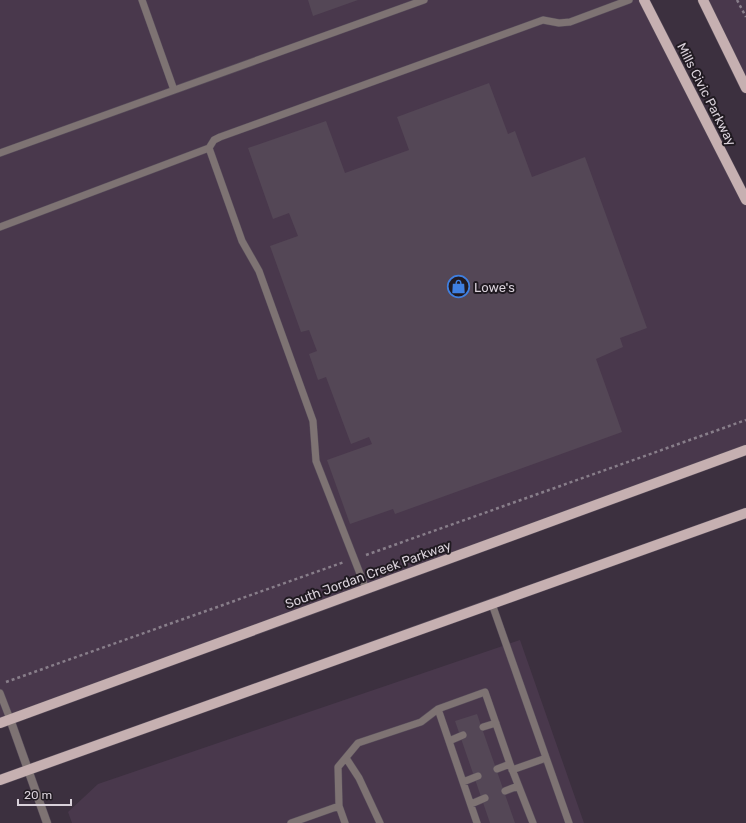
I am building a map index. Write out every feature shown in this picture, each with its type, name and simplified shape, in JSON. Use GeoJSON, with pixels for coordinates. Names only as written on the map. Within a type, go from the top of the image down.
{"type":"FeatureCollection","features":[{"type":"Feature","properties":{"kind":"main road","name":"Mills Civic Parkway"},"geometry":{"type":"LineString","coordinates":[[644,0],[746,200]]}},
{"type":"Feature","properties":{"kind":"main road"},"geometry":{"type":"LineString","coordinates":[[703,0],[746,88]]}},
{"type":"Feature","properties":{"kind":"main road","name":"South Jordan Creek Parkway"},"geometry":{"type":"LineString","coordinates":[[0,723],[746,450]]}},
{"type":"Feature","properties":{"kind":"main road"},"geometry":{"type":"LineString","coordinates":[[0,780],[746,513]]}},
{"type":"Feature","properties":{"kind":"street"},"geometry":{"type":"LineString","coordinates":[[10,719],[47,823]]}},
{"type":"Feature","properties":{"kind":"lane"},"geometry":{"type":"LineString","coordinates":[[142,0],[174,90]]}},
{"type":"Feature","properties":{"kind":"lane"},"geometry":{"type":"LineString","coordinates":[[0,154],[424,0]]}},
{"type":"Feature","properties":{"kind":"lane"},"geometry":{"type":"LineString","coordinates":[[0,227],[209,148],[214,140],[220,136],[542,20],[559,23],[570,22],[629,0]]}},
{"type":"Feature","properties":{"kind":"lane"},"geometry":{"type":"LineString","coordinates":[[209,148],[242,241],[260,271],[313,421],[316,461],[366,589]]}},
{"type":"Feature","properties":{"kind":"lane"},"geometry":{"type":"LineString","coordinates":[[492,604],[569,823]]}},
{"type":"Feature","properties":{"kind":"lane"},"geometry":{"type":"LineString","coordinates":[[345,823],[339,806],[338,767],[358,743],[421,722],[438,709],[485,692],[511,767],[533,823]]}},
{"type":"Feature","properties":{"kind":"lane"},"geometry":{"type":"LineString","coordinates":[[0,693],[10,719]]}},
{"type":"Feature","properties":{"kind":"lane"},"geometry":{"type":"LineString","coordinates":[[438,709],[477,823]]}},
{"type":"Feature","properties":{"kind":"lane"},"geometry":{"type":"LineString","coordinates":[[483,728],[496,723]]}},
{"type":"Feature","properties":{"kind":"lane"},"geometry":{"type":"LineString","coordinates":[[449,741],[463,735]]}},
{"type":"Feature","properties":{"kind":"lane"},"geometry":{"type":"LineString","coordinates":[[346,758],[359,778],[380,823]]}},
{"type":"Feature","properties":{"kind":"lane"},"geometry":{"type":"LineString","coordinates":[[497,769],[546,758]]}},
{"type":"Feature","properties":{"kind":"lane"},"geometry":{"type":"LineString","coordinates":[[463,782],[478,776]]}},
{"type":"Feature","properties":{"kind":"lane"},"geometry":{"type":"LineString","coordinates":[[506,791],[518,786]]}},
{"type":"Feature","properties":{"kind":"lane"},"geometry":{"type":"LineString","coordinates":[[471,804],[485,798]]}},
{"type":"Feature","properties":{"kind":"lane"},"geometry":{"type":"LineString","coordinates":[[291,823],[339,806]]}},
{"type":"Feature","properties":{"kind":"path"},"geometry":{"type":"LineString","coordinates":[[737,0],[746,17]]}},
{"type":"Feature","properties":{"kind":"path"},"geometry":{"type":"LineString","coordinates":[[0,684],[746,420]]}},
{"type":"Feature","properties":{"kind":"shaded area"},"geometry":{"type":"Polygon","coordinates":[[[0,0],[644,0],[746,200],[746,450],[0,723],[0,0]]]}},
{"type":"Feature","properties":{"kind":"shaded area"},"geometry":{"type":"Polygon","coordinates":[[[703,0],[746,0],[746,88],[703,0]]]}},
{"type":"Feature","properties":{"kind":"shaded area"},"geometry":{"type":"Polygon","coordinates":[[[520,640],[584,823],[72,823],[68,812],[98,784],[520,640]]]}},
{"type":"Feature","properties":{"kind":"building"},"geometry":{"type":"Polygon","coordinates":[[[308,0],[358,0],[313,16],[308,0]]]}},
{"type":"Feature","properties":{"kind":"building","name":"Lowe's"},"geometry":{"type":"Polygon","coordinates":[[[489,83],[508,134],[515,131],[532,177],[585,157],[647,328],[620,338],[623,347],[596,359],[622,432],[395,514],[393,509],[350,524],[327,460],[372,444],[369,437],[351,444],[326,377],[318,380],[309,354],[317,351],[309,330],[301,332],[270,246],[298,236],[289,213],[273,219],[248,148],[326,121],[345,173],[409,150],[397,117],[489,83]]]}},
{"type":"Feature","properties":{"kind":"building"},"geometry":{"type":"Polygon","coordinates":[[[477,714],[515,823],[490,823],[455,721],[477,714]]]}},
{"type":"Feature","properties":{"kind":"place","name":"Lowe's"},"geometry":{"type":"Point","coordinates":[459,287]}}]}
